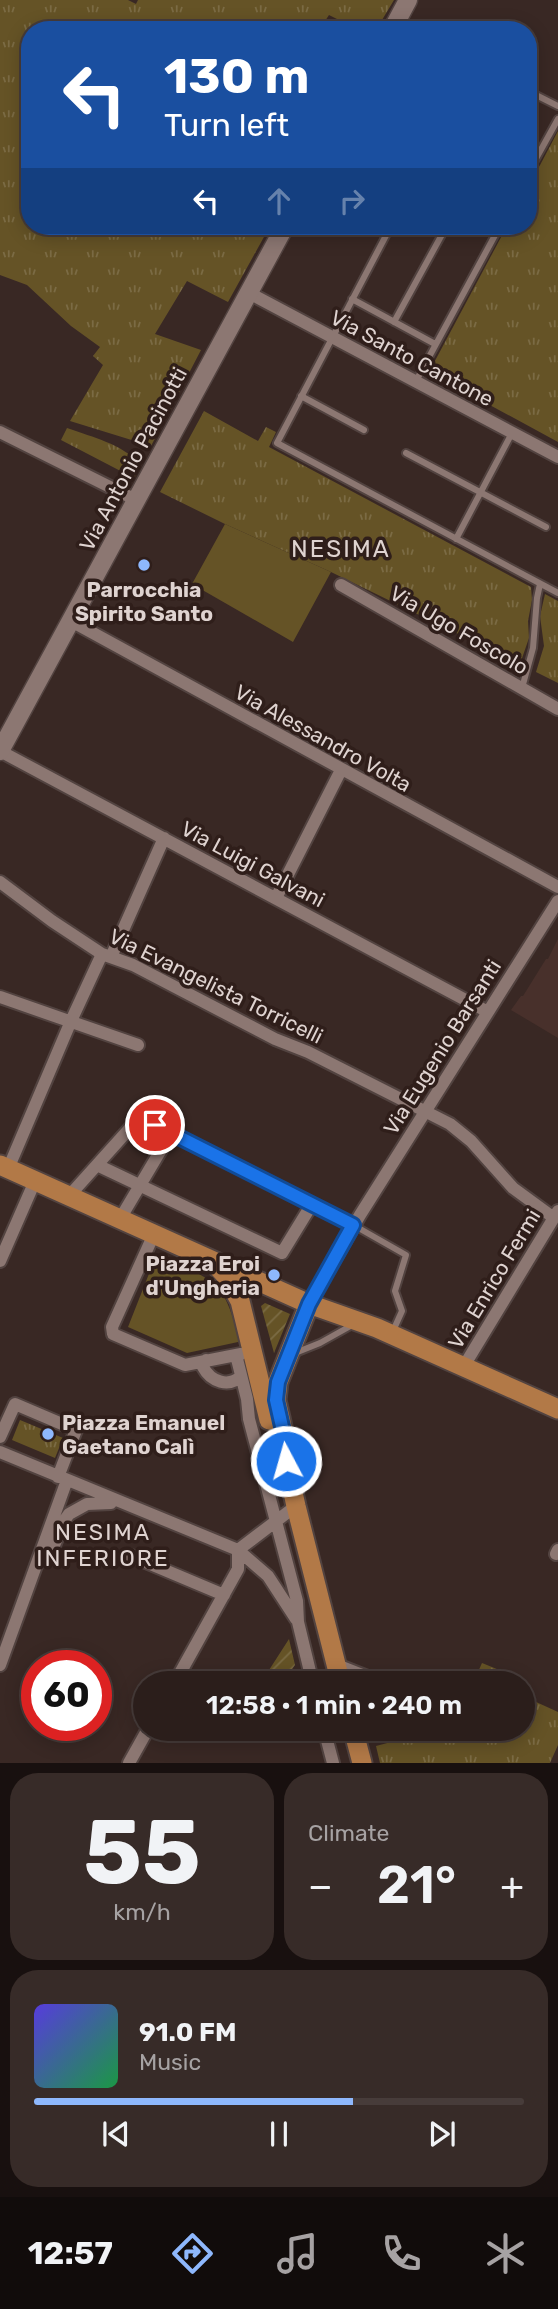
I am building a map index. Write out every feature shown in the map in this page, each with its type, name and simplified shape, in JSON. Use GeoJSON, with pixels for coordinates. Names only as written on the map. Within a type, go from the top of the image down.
{"type":"FeatureCollection","features":[{"type":"Feature","properties":{"kind":"main road"},"geometry":{"type":"LineString","coordinates":[[396,21],[408,0]]}},
{"type":"Feature","properties":{"kind":"main road","name":"Via Antonio Pacinotti"},"geometry":{"type":"LineString","coordinates":[[0,751],[280,235]]}},
{"type":"Feature","properties":{"kind":"main road"},"geometry":{"type":"LineString","coordinates":[[4,1167],[309,1304],[376,1328],[558,1409]]}},
{"type":"Feature","properties":{"kind":"main road"},"geometry":{"type":"LineString","coordinates":[[211,1259],[235,1290],[240,1301],[245,1348],[272,1433],[286,1461]]}},
{"type":"Feature","properties":{"kind":"main road"},"geometry":{"type":"LineString","coordinates":[[245,1348],[254,1320],[255,1296],[260,1289],[269,1285]]}},
{"type":"Feature","properties":{"kind":"main road"},"geometry":{"type":"LineString","coordinates":[[309,1304],[278,1382],[276,1400],[296,1506],[338,1671]]}},
{"type":"Feature","properties":{"kind":"main road"},"geometry":{"type":"LineString","coordinates":[[357,1741],[362,1763]]}},
{"type":"Feature","properties":{"kind":"street","name":"Via Santo Cantone"},"geometry":{"type":"LineString","coordinates":[[249,293],[558,457]]}},
{"type":"Feature","properties":{"kind":"street"},"geometry":{"type":"LineString","coordinates":[[0,432],[136,500]]}},
{"type":"Feature","properties":{"kind":"street","name":"Via Ugo Foscolo"},"geometry":{"type":"LineString","coordinates":[[341,585],[558,709]]}},
{"type":"Feature","properties":{"kind":"street","name":"Via Alessandro Volta"},"geometry":{"type":"LineString","coordinates":[[71,621],[558,887]]}},
{"type":"Feature","properties":{"kind":"street","name":"Via Luigi Galvani"},"geometry":{"type":"LineString","coordinates":[[0,751],[488,1012]]}},
{"type":"Feature","properties":{"kind":"street"},"geometry":{"type":"LineString","coordinates":[[276,898],[341,770]]}},
{"type":"Feature","properties":{"kind":"street"},"geometry":{"type":"LineString","coordinates":[[4,1167],[71,1021],[164,838]]}},
{"type":"Feature","properties":{"kind":"street","name":"Via Evangelista Torricelli"},"geometry":{"type":"LineString","coordinates":[[0,881],[52,921],[106,956],[132,965],[275,1040],[308,1052],[450,1125],[471,1140],[503,1179],[556,1214]]}},
{"type":"Feature","properties":{"kind":"street","name":"Via Eugenio Barsanti"},"geometry":{"type":"LineString","coordinates":[[309,1304],[356,1220],[558,901]]}},
{"type":"Feature","properties":{"kind":"street"},"geometry":{"type":"LineString","coordinates":[[0,997],[138,1045]]}},
{"type":"Feature","properties":{"kind":"street"},"geometry":{"type":"LineString","coordinates":[[69,1196],[140,1117],[312,1204],[356,1220]]}},
{"type":"Feature","properties":{"kind":"street"},"geometry":{"type":"LineString","coordinates":[[171,1133],[140,1186],[137,1226],[112,1327],[113,1334],[185,1365],[245,1348],[241,1376],[247,1399],[248,1419],[297,1601],[298,1622],[310,1671]]}},
{"type":"Feature","properties":{"kind":"street"},"geometry":{"type":"LineString","coordinates":[[97,1165],[282,1253],[312,1204]]}},
{"type":"Feature","properties":{"kind":"street"},"geometry":{"type":"LineString","coordinates":[[0,1261],[35,1181]]}},
{"type":"Feature","properties":{"kind":"street","name":"Via Enrico Fermi"},"geometry":{"type":"LineString","coordinates":[[464,1366],[556,1214]]}},
{"type":"Feature","properties":{"kind":"street"},"geometry":{"type":"LineString","coordinates":[[206,1360],[204,1367],[208,1375],[224,1383],[231,1384],[241,1376]]}},
{"type":"Feature","properties":{"kind":"street"},"geometry":{"type":"LineString","coordinates":[[0,1437],[15,1404],[76,1430],[34,1570],[0,1665]]}},
{"type":"Feature","properties":{"kind":"street"},"geometry":{"type":"LineString","coordinates":[[1,1454],[238,1550],[268,1576],[298,1622]]}},
{"type":"Feature","properties":{"kind":"street"},"geometry":{"type":"LineString","coordinates":[[34,1570],[55,1543],[69,1514],[87,1504],[121,1503]]}},
{"type":"Feature","properties":{"kind":"street"},"geometry":{"type":"LineString","coordinates":[[238,1550],[296,1506]]}},
{"type":"Feature","properties":{"kind":"street"},"geometry":{"type":"LineString","coordinates":[[181,1671],[238,1570],[238,1550]]}},
{"type":"Feature","properties":{"kind":"street"},"geometry":{"type":"LineString","coordinates":[[129,1555],[224,1595]]}},
{"type":"Feature","properties":{"kind":"street"},"geometry":{"type":"LineString","coordinates":[[128,1763],[141,1741]]}},
{"type":"Feature","properties":{"kind":"street"},"geometry":{"type":"LineString","coordinates":[[327,1741],[333,1763]]}},
{"type":"Feature","properties":{"kind":"lane"},"geometry":{"type":"LineString","coordinates":[[537,96],[558,106]]}},
{"type":"Feature","properties":{"kind":"lane"},"geometry":{"type":"LineString","coordinates":[[537,157],[558,119]]}},
{"type":"Feature","properties":{"kind":"lane"},"geometry":{"type":"LineString","coordinates":[[386,235],[277,443],[558,593]]}},
{"type":"Feature","properties":{"kind":"lane"},"geometry":{"type":"LineString","coordinates":[[394,322],[442,235]]}},
{"type":"Feature","properties":{"kind":"lane"},"geometry":{"type":"LineString","coordinates":[[415,381],[495,235]]}},
{"type":"Feature","properties":{"kind":"lane"},"geometry":{"type":"LineString","coordinates":[[352,299],[435,344]]}},
{"type":"Feature","properties":{"kind":"lane"},"geometry":{"type":"LineString","coordinates":[[302,396],[364,430]]}},
{"type":"Feature","properties":{"kind":"lane"},"geometry":{"type":"LineString","coordinates":[[456,538],[512,433]]}},
{"type":"Feature","properties":{"kind":"lane"},"geometry":{"type":"LineString","coordinates":[[406,453],[546,527]]}},
{"type":"Feature","properties":{"kind":"lane"},"geometry":{"type":"LineString","coordinates":[[522,688],[533,648],[540,584]]}},
{"type":"Feature","properties":{"kind":"lane"},"geometry":{"type":"LineString","coordinates":[[290,1355],[334,1334],[376,1328],[401,1311],[395,1291],[406,1255],[356,1220]]}},
{"type":"Feature","properties":{"kind":"lane"},"geometry":{"type":"LineString","coordinates":[[335,1661],[360,1671]]}},
{"type":"Feature","properties":{"kind":"shaded area"},"geometry":{"type":"Polygon","coordinates":[[[558,939],[558,1038],[511,1010],[548,959],[558,939]]]}},
{"type":"Feature","properties":{"kind":"green space"},"geometry":{"type":"Polygon","coordinates":[[[0,0],[128,0],[136,4],[138,0],[394,0],[381,21],[341,21],[329,15],[325,21],[21,21],[21,235],[265,235],[228,302],[187,281],[155,334],[201,350],[151,446],[70,421],[103,365],[93,356],[100,347],[71,326],[27,285],[0,275],[0,0]]]}},
{"type":"Feature","properties":{"kind":"green space"},"geometry":{"type":"Polygon","coordinates":[[[558,131],[558,442],[429,372],[502,235],[537,235],[537,171],[558,131]]]}},
{"type":"Feature","properties":{"kind":"green space"},"geometry":{"type":"Polygon","coordinates":[[[204,411],[258,441],[266,427],[276,432],[269,447],[531,587],[529,638],[520,664],[160,492],[204,411]]]}},
{"type":"Feature","properties":{"kind":"green space"},"geometry":{"type":"Polygon","coordinates":[[[67,428],[106,442],[133,457],[141,464],[134,478],[61,440],[67,428]]]}},
{"type":"Feature","properties":{"kind":"green space"},"geometry":{"type":"Polygon","coordinates":[[[225,524],[331,572],[293,642],[192,584],[225,524]]]}},
{"type":"Feature","properties":{"kind":"green space"},"geometry":{"type":"Polygon","coordinates":[[[545,594],[558,601],[558,683],[536,672],[544,646],[540,616],[545,594]]]}},
{"type":"Feature","properties":{"kind":"green space"},"geometry":{"type":"Polygon","coordinates":[[[161,1257],[215,1284],[228,1304],[238,1342],[187,1353],[128,1327],[154,1261],[161,1257]]]}},
{"type":"Feature","properties":{"kind":"green space"},"geometry":{"type":"Polygon","coordinates":[[[265,1303],[290,1314],[274,1353],[261,1306],[265,1303]]]}},
{"type":"Feature","properties":{"kind":"green space"},"geometry":{"type":"Polygon","coordinates":[[[20,1420],[63,1438],[55,1458],[12,1440],[20,1420]]]}},
{"type":"Feature","properties":{"kind":"green space"},"geometry":{"type":"Polygon","coordinates":[[[289,1639],[295,1665],[291,1671],[268,1671],[289,1639]]]}},
{"type":"Feature","properties":{"kind":"green space"},"geometry":{"type":"Polygon","coordinates":[[[482,1663],[502,1671],[478,1671],[482,1663]]]}},
{"type":"Feature","properties":{"kind":"green space"},"geometry":{"type":"Polygon","coordinates":[[[535,1701],[558,1712],[558,1745],[550,1763],[380,1763],[376,1746],[395,1741],[535,1741],[535,1701]]]}},
{"type":"Feature","properties":{"kind":"place","name":"Parrocchia Spirito Santo"},"geometry":{"type":"Point","coordinates":[144,565]}},
{"type":"Feature","properties":{"kind":"place","name":"Piazza Eroi d'Ungheria"},"geometry":{"type":"Point","coordinates":[274,1275]}},
{"type":"Feature","properties":{"kind":"place","name":"Piazza Emanuel Gaetano Calì"},"geometry":{"type":"Point","coordinates":[48,1434]}},
{"type":"Feature","properties":{"kind":"district","name":"NESIMA"},"geometry":{"type":"Point","coordinates":[341,549]}},
{"type":"Feature","properties":{"kind":"district","name":"NESIMA INFERIORE"},"geometry":{"type":"Point","coordinates":[103,1545]}},
{"type":"Feature","properties":{"kind":"route"},"geometry":{"type":"LineString","coordinates":[[155,1125],[353,1225],[309,1304],[278,1382],[276,1400],[286,1461]]}}]}
